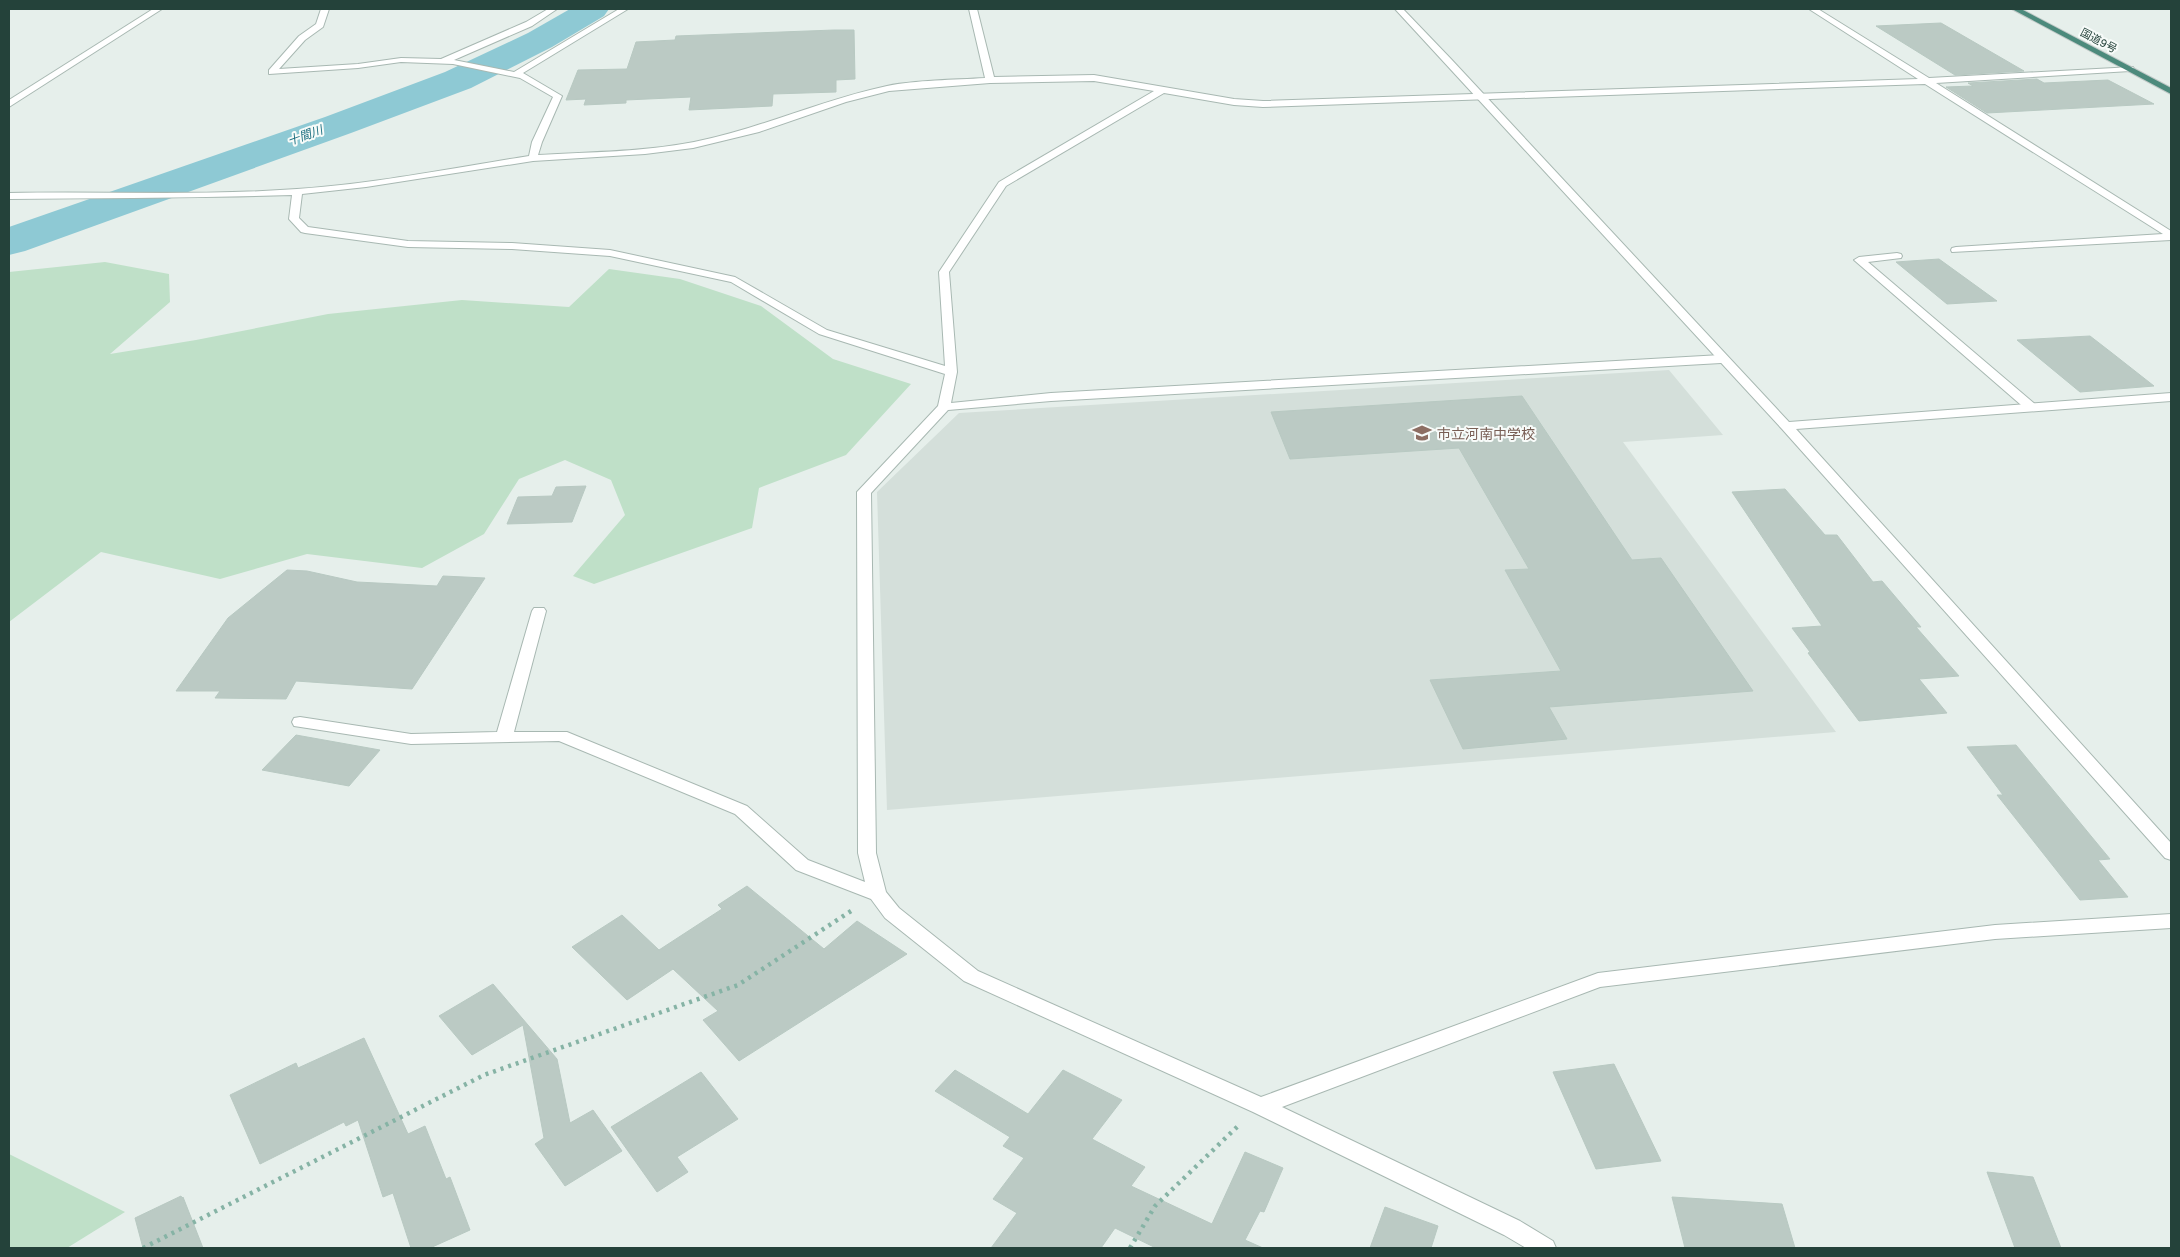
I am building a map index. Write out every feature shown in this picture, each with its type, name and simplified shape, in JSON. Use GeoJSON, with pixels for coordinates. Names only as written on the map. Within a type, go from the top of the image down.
{"type":"FeatureCollection","features":[{"type":"Feature","properties":{"kind":"highway","name":"国道9号"},"geometry":{"type":"LineString","coordinates":[[2016,9],[2171,91]]}},
{"type":"Feature","properties":{"kind":"street"},"geometry":{"type":"LineString","coordinates":[[9,104],[158,9]]}},
{"type":"Feature","properties":{"kind":"street"},"geometry":{"type":"LineString","coordinates":[[325,9],[320,25],[302,38],[272,72],[358,66],[401,60],[448,62],[523,76],[558,96],[537,142],[533,158]]}},
{"type":"Feature","properties":{"kind":"street"},"geometry":{"type":"LineString","coordinates":[[448,62],[529,24],[553,9]]}},
{"type":"Feature","properties":{"kind":"street"},"geometry":{"type":"LineString","coordinates":[[512,73],[624,9]]}},
{"type":"Feature","properties":{"kind":"street"},"geometry":{"type":"LineString","coordinates":[[973,9],[990,80]]}},
{"type":"Feature","properties":{"kind":"street"},"geometry":{"type":"LineString","coordinates":[[1399,9],[1482,95],[1721,359],[1786,426],[2171,854]]}},
{"type":"Feature","properties":{"kind":"street"},"geometry":{"type":"LineString","coordinates":[[1813,9],[2171,236]]}},
{"type":"Feature","properties":{"kind":"street"},"geometry":{"type":"LineString","coordinates":[[9,196],[85,194],[200,195],[297,192],[366,184],[533,158],[645,151],[693,145],[756,130],[843,100],[889,88],[990,80],[1094,78],[1234,102],[1263,104],[1925,81],[2130,69]]}},
{"type":"Feature","properties":{"kind":"street"},"geometry":{"type":"LineString","coordinates":[[1162,90],[1002,184],[944,272],[950,372],[944,407],[864,492],[868,853],[877,894],[892,913],[971,976],[1260,1106],[1512,1228],[1546,1248]]}},
{"type":"Feature","properties":{"kind":"street"},"geometry":{"type":"LineString","coordinates":[[297,192],[294,219],[305,230],[408,244],[512,246],[610,253],[735,280],[823,332],[950,372]]}},
{"type":"Feature","properties":{"kind":"street"},"geometry":{"type":"LineString","coordinates":[[1956,250],[2171,236]]}},
{"type":"Feature","properties":{"kind":"street"},"geometry":{"type":"LineString","coordinates":[[1897,256],[1859,260],[2032,408]]}},
{"type":"Feature","properties":{"kind":"street"},"geometry":{"type":"LineString","coordinates":[[944,407],[1051,397],[1721,359]]}},
{"type":"Feature","properties":{"kind":"street"},"geometry":{"type":"LineString","coordinates":[[1786,426],[2171,397]]}},
{"type":"Feature","properties":{"kind":"street"},"geometry":{"type":"LineString","coordinates":[[504,737],[539,611]]}},
{"type":"Feature","properties":{"kind":"street"},"geometry":{"type":"LineString","coordinates":[[300,722],[410,739],[561,736],[741,810],[802,864],[877,894]]}},
{"type":"Feature","properties":{"kind":"street"},"geometry":{"type":"LineString","coordinates":[[1260,1106],[1598,980],[1995,932],[2171,921]]}},
{"type":"Feature","properties":{"kind":"path"},"geometry":{"type":"LineString","coordinates":[[143,1248],[484,1075],[738,985],[877,894]]}},
{"type":"Feature","properties":{"kind":"path"},"geometry":{"type":"LineString","coordinates":[[1130,1248],[1155,1206],[1260,1106]]}},
{"type":"Feature","properties":{"kind":"shaded area"},"geometry":{"type":"Polygon","coordinates":[[[1669,370],[1723,435],[1623,442],[1836,732],[887,810],[877,492],[959,413],[1669,370]]]}},
{"type":"Feature","properties":{"kind":"green space"},"geometry":{"type":"Polygon","coordinates":[[[105,262],[169,274],[170,302],[110,354],[196,340],[328,314],[462,300],[569,307],[609,269],[680,279],[761,306],[833,359],[911,384],[846,455],[759,488],[752,528],[594,584],[573,576],[625,515],[611,480],[565,460],[519,479],[484,534],[422,568],[307,554],[220,579],[101,552],[9,622],[9,272],[105,262]]]}},
{"type":"Feature","properties":{"kind":"green space"},"geometry":{"type":"Polygon","coordinates":[[[9,1154],[125,1212],[67,1248],[9,1248],[9,1154]]]}},
{"type":"Feature","properties":{"kind":"building"},"geometry":{"type":"Polygon","coordinates":[[[1941,23],[2024,71],[1955,75],[1876,26],[1941,23]]]}},
{"type":"Feature","properties":{"kind":"building"},"geometry":{"type":"Polygon","coordinates":[[[854,30],[855,79],[836,80],[836,92],[773,94],[772,106],[689,110],[691,97],[626,100],[626,103],[584,105],[586,99],[566,100],[578,70],[627,69],[636,42],[675,40],[676,36],[854,30]]]}},
{"type":"Feature","properties":{"kind":"building"},"geometry":{"type":"Polygon","coordinates":[[[2037,79],[2044,83],[2108,80],[2154,104],[1987,113],[1946,87],[1973,86],[1968,83],[2037,79]]]}},
{"type":"Feature","properties":{"kind":"building"},"geometry":{"type":"Polygon","coordinates":[[[1939,259],[1997,301],[1947,304],[1896,262],[1939,259]]]}},
{"type":"Feature","properties":{"kind":"building"},"geometry":{"type":"Polygon","coordinates":[[[2090,336],[2154,386],[2080,392],[2017,340],[2090,336]]]}},
{"type":"Feature","properties":{"kind":"building"},"geometry":{"type":"Polygon","coordinates":[[[1522,396],[1632,560],[1661,558],[1753,691],[1549,707],[1567,739],[1463,749],[1430,680],[1561,671],[1505,570],[1529,569],[1459,448],[1290,459],[1271,412],[1522,396]]]}},
{"type":"Feature","properties":{"kind":"building"},"geometry":{"type":"Polygon","coordinates":[[[586,486],[572,522],[507,524],[518,497],[552,496],[556,487],[586,486]]]}},
{"type":"Feature","properties":{"kind":"building"},"geometry":{"type":"Polygon","coordinates":[[[1785,489],[1825,535],[1837,535],[1873,582],[1882,581],[1921,627],[1916,627],[1959,676],[1919,679],[1947,713],[1859,721],[1808,653],[1810,652],[1792,628],[1822,626],[1732,492],[1785,489]]]}},
{"type":"Feature","properties":{"kind":"building"},"geometry":{"type":"Polygon","coordinates":[[[287,570],[307,571],[357,582],[437,586],[443,576],[485,578],[412,689],[296,681],[286,699],[215,698],[220,691],[176,691],[228,618],[287,570]]]}},
{"type":"Feature","properties":{"kind":"building"},"geometry":{"type":"Polygon","coordinates":[[[296,735],[380,750],[349,786],[262,770],[296,735]]]}},
{"type":"Feature","properties":{"kind":"building"},"geometry":{"type":"Polygon","coordinates":[[[2016,745],[2110,859],[2098,860],[2128,897],[2080,900],[1997,795],[2003,795],[1967,747],[2016,745]]]}},
{"type":"Feature","properties":{"kind":"building"},"geometry":{"type":"Polygon","coordinates":[[[747,886],[824,949],[857,921],[907,954],[739,1061],[703,1020],[718,1011],[673,969],[627,1000],[572,947],[622,915],[659,950],[722,909],[718,905],[747,886]]]}},
{"type":"Feature","properties":{"kind":"building"},"geometry":{"type":"Polygon","coordinates":[[[493,984],[557,1059],[570,1123],[593,1110],[622,1151],[565,1186],[535,1144],[544,1138],[523,1025],[472,1055],[439,1016],[493,984]]]}},
{"type":"Feature","properties":{"kind":"building"},"geometry":{"type":"Polygon","coordinates":[[[364,1038],[408,1134],[425,1126],[446,1179],[450,1177],[470,1230],[430,1248],[411,1248],[393,1193],[383,1197],[358,1120],[346,1126],[344,1122],[260,1164],[230,1095],[296,1063],[298,1068],[364,1038]]]}},
{"type":"Feature","properties":{"kind":"building"},"geometry":{"type":"Polygon","coordinates":[[[1614,1064],[1661,1161],[1596,1169],[1553,1072],[1614,1064]]]}},
{"type":"Feature","properties":{"kind":"building"},"geometry":{"type":"Polygon","coordinates":[[[955,1070],[1028,1114],[1063,1070],[1122,1100],[1092,1139],[1145,1167],[1131,1186],[1212,1224],[1245,1152],[1283,1168],[1264,1212],[1260,1211],[1245,1240],[1263,1248],[1156,1248],[1115,1228],[1101,1248],[991,1248],[1017,1213],[993,1199],[1024,1158],[1003,1146],[1010,1137],[935,1091],[955,1070]]]}},
{"type":"Feature","properties":{"kind":"building"},"geometry":{"type":"Polygon","coordinates":[[[701,1072],[738,1119],[677,1157],[688,1172],[657,1192],[611,1127],[701,1072]]]}},
{"type":"Feature","properties":{"kind":"building"},"geometry":{"type":"Polygon","coordinates":[[[1987,1172],[2033,1177],[2061,1248],[2015,1248],[1987,1172]]]}},
{"type":"Feature","properties":{"kind":"building"},"geometry":{"type":"Polygon","coordinates":[[[181,1196],[203,1248],[143,1248],[135,1218],[181,1196]]]}},
{"type":"Feature","properties":{"kind":"building"},"geometry":{"type":"Polygon","coordinates":[[[1672,1197],[1782,1204],[1795,1248],[1685,1248],[1672,1197]]]}},
{"type":"Feature","properties":{"kind":"building"},"geometry":{"type":"Polygon","coordinates":[[[1385,1207],[1438,1226],[1431,1248],[1370,1248],[1385,1207]]]}},
{"type":"Feature","properties":{"kind":"waterway","name":"十間川"},"geometry":{"type":"LineString","coordinates":[[9,242],[338,125],[458,80],[540,40],[593,9]]}},
{"type":"Feature","properties":{"kind":"place","name":"市立河南中学校"},"geometry":{"type":"Point","coordinates":[1422,433]}}]}
